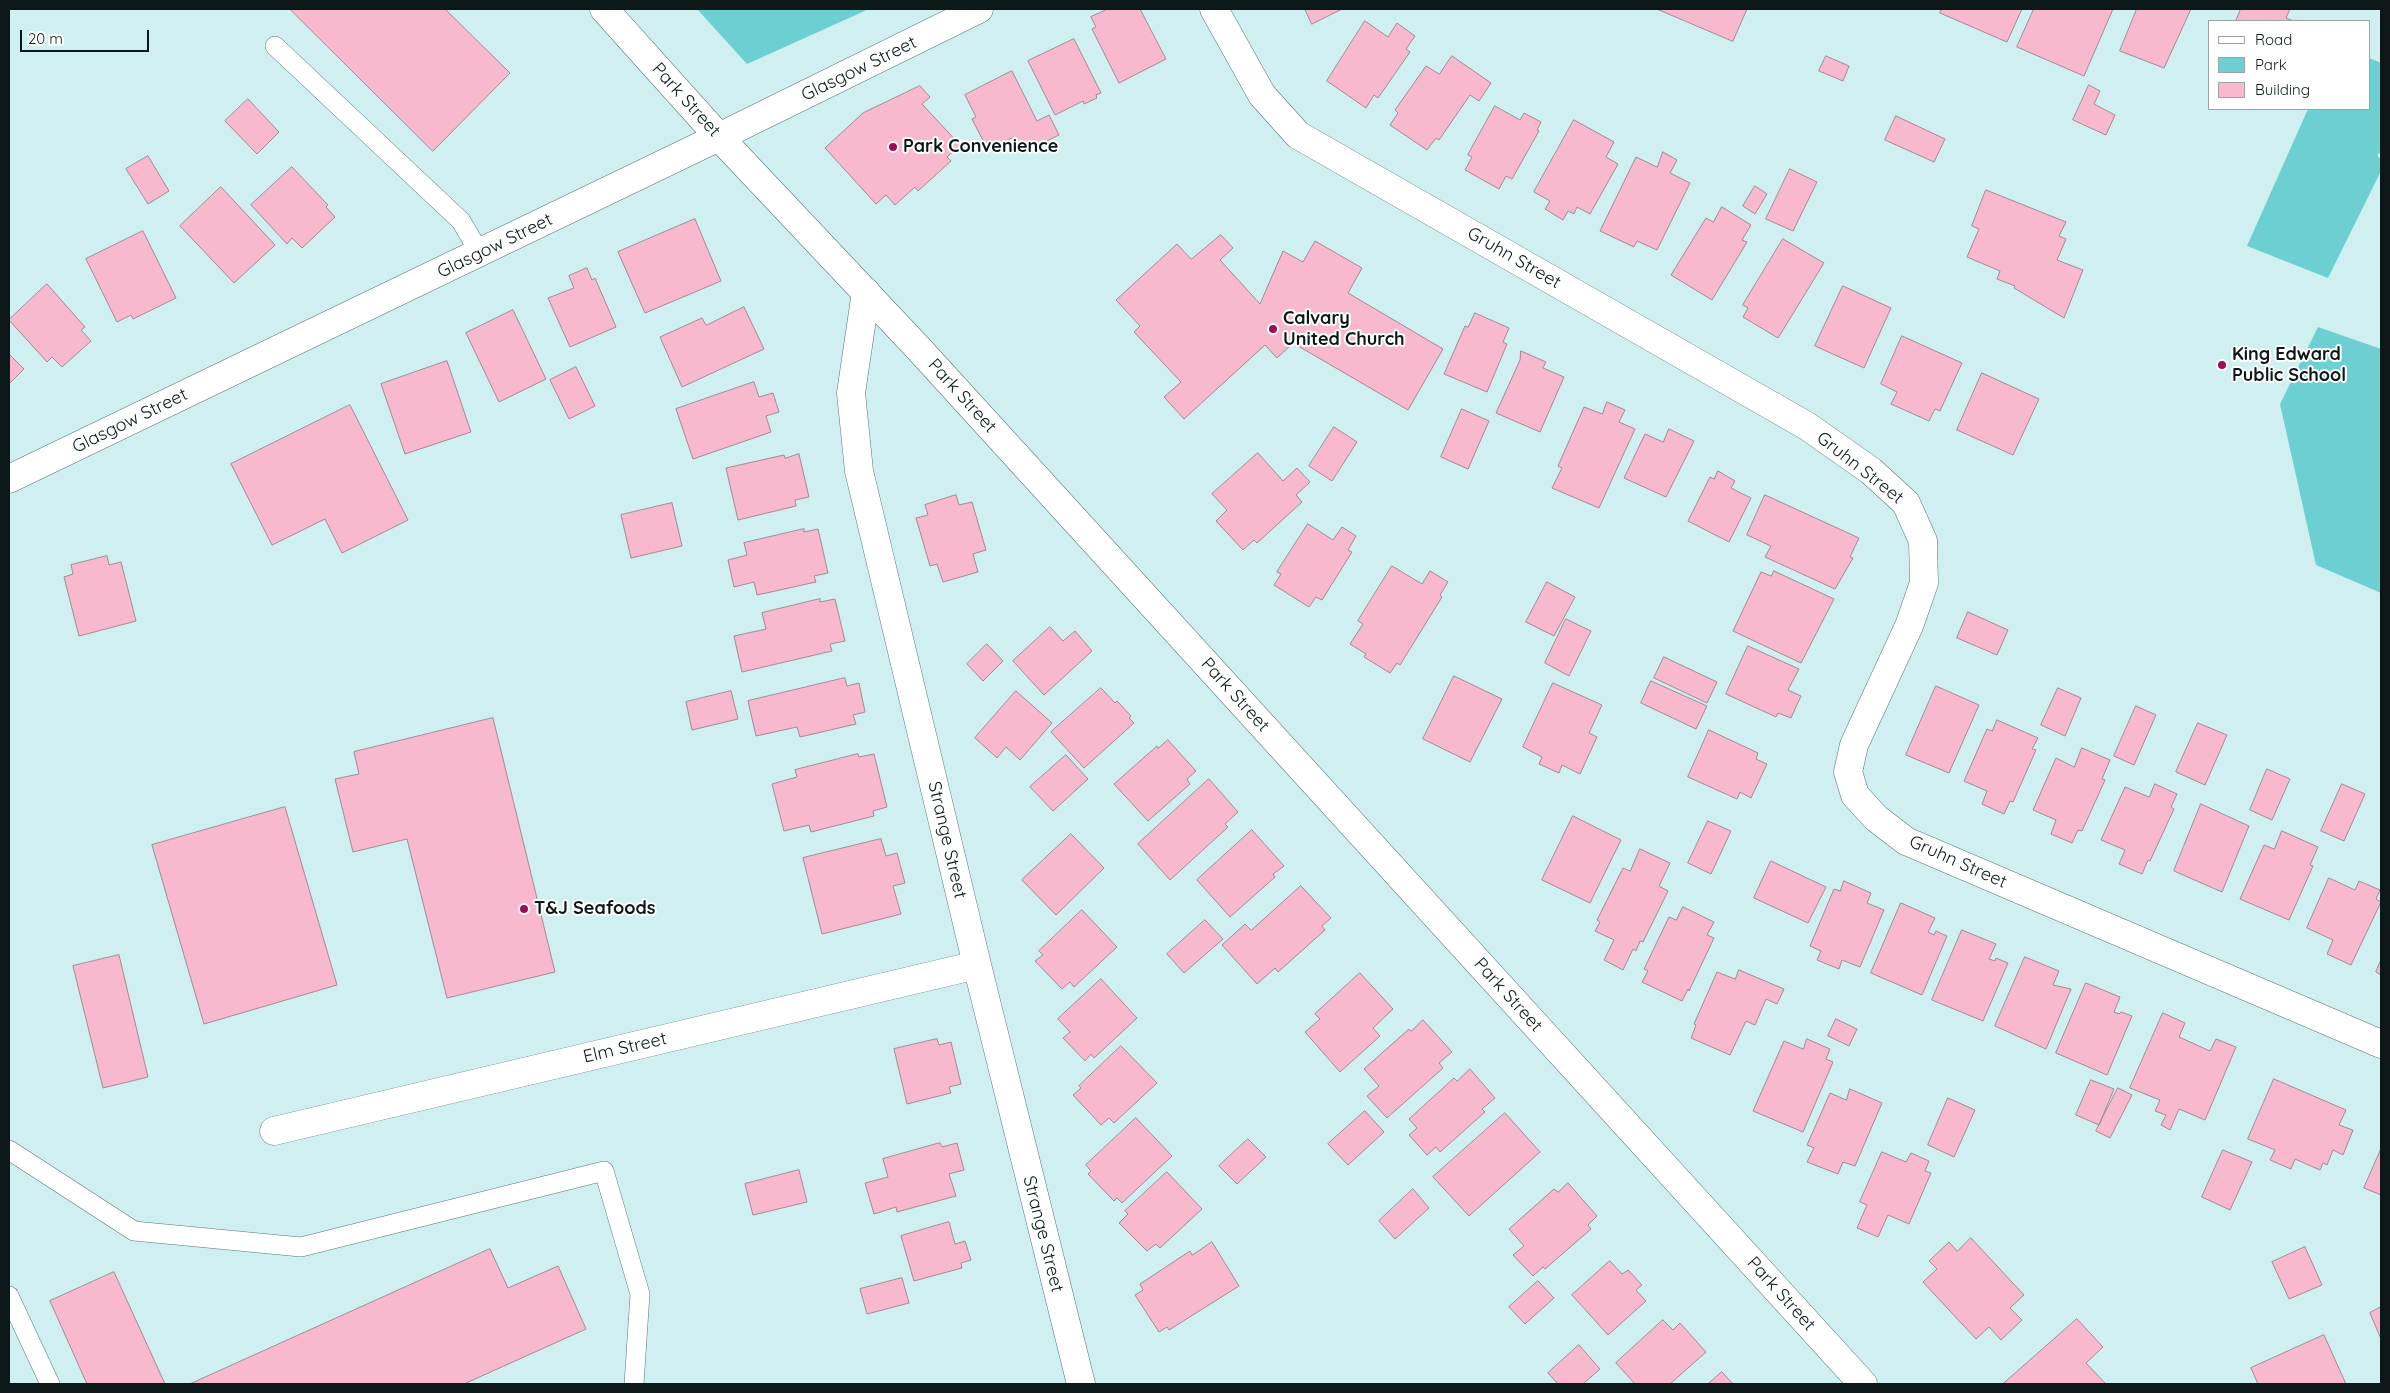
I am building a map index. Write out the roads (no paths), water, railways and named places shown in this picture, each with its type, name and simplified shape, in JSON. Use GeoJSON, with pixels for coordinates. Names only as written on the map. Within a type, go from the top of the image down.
{"type":"FeatureCollection","features":[{"type":"Feature","properties":{"kind":"street","name":"Park Street"},"geometry":{"type":"LineString","coordinates":[[604,9],[719,138],[866,292],[1863,1384]]}},
{"type":"Feature","properties":{"kind":"street","name":"Glasgow Street"},"geometry":{"type":"LineString","coordinates":[[9,479],[719,138],[980,9]]}},
{"type":"Feature","properties":{"kind":"street","name":"Gruhn Street"},"geometry":{"type":"LineString","coordinates":[[1214,9],[1262,95],[1298,135],[1808,426],[1871,471],[1906,503],[1923,541],[1924,583],[1909,626],[1854,745],[1848,772],[1855,795],[1876,818],[1906,841],[2381,1044]]}},
{"type":"Feature","properties":{"kind":"street","name":"Strange Street"},"geometry":{"type":"LineString","coordinates":[[866,292],[851,393],[859,471],[977,965],[1081,1384]]}},
{"type":"Feature","properties":{"kind":"street","name":"Elm Street"},"geometry":{"type":"LineString","coordinates":[[274,1131],[977,965]]}},
{"type":"Feature","properties":{"kind":"lane"},"geometry":{"type":"LineString","coordinates":[[275,46],[461,222],[479,252]]}},
{"type":"Feature","properties":{"kind":"lane"},"geometry":{"type":"LineString","coordinates":[[9,1150],[134,1231],[301,1247],[604,1171],[640,1294],[634,1384]]}},
{"type":"Feature","properties":{"kind":"lane"},"geometry":{"type":"LineString","coordinates":[[9,1296],[50,1384]]}},
{"type":"Feature","properties":{"kind":"place","name":"Park Convenience"},"geometry":{"type":"Point","coordinates":[893,147]}},
{"type":"Feature","properties":{"kind":"place","name":"Calvary United Church"},"geometry":{"type":"Point","coordinates":[1273,329]}},
{"type":"Feature","properties":{"kind":"place","name":"King Edward Public School"},"geometry":{"type":"Point","coordinates":[2222,365]}},
{"type":"Feature","properties":{"kind":"place","name":"T&J Seafoods"},"geometry":{"type":"Point","coordinates":[524,909]}}]}
